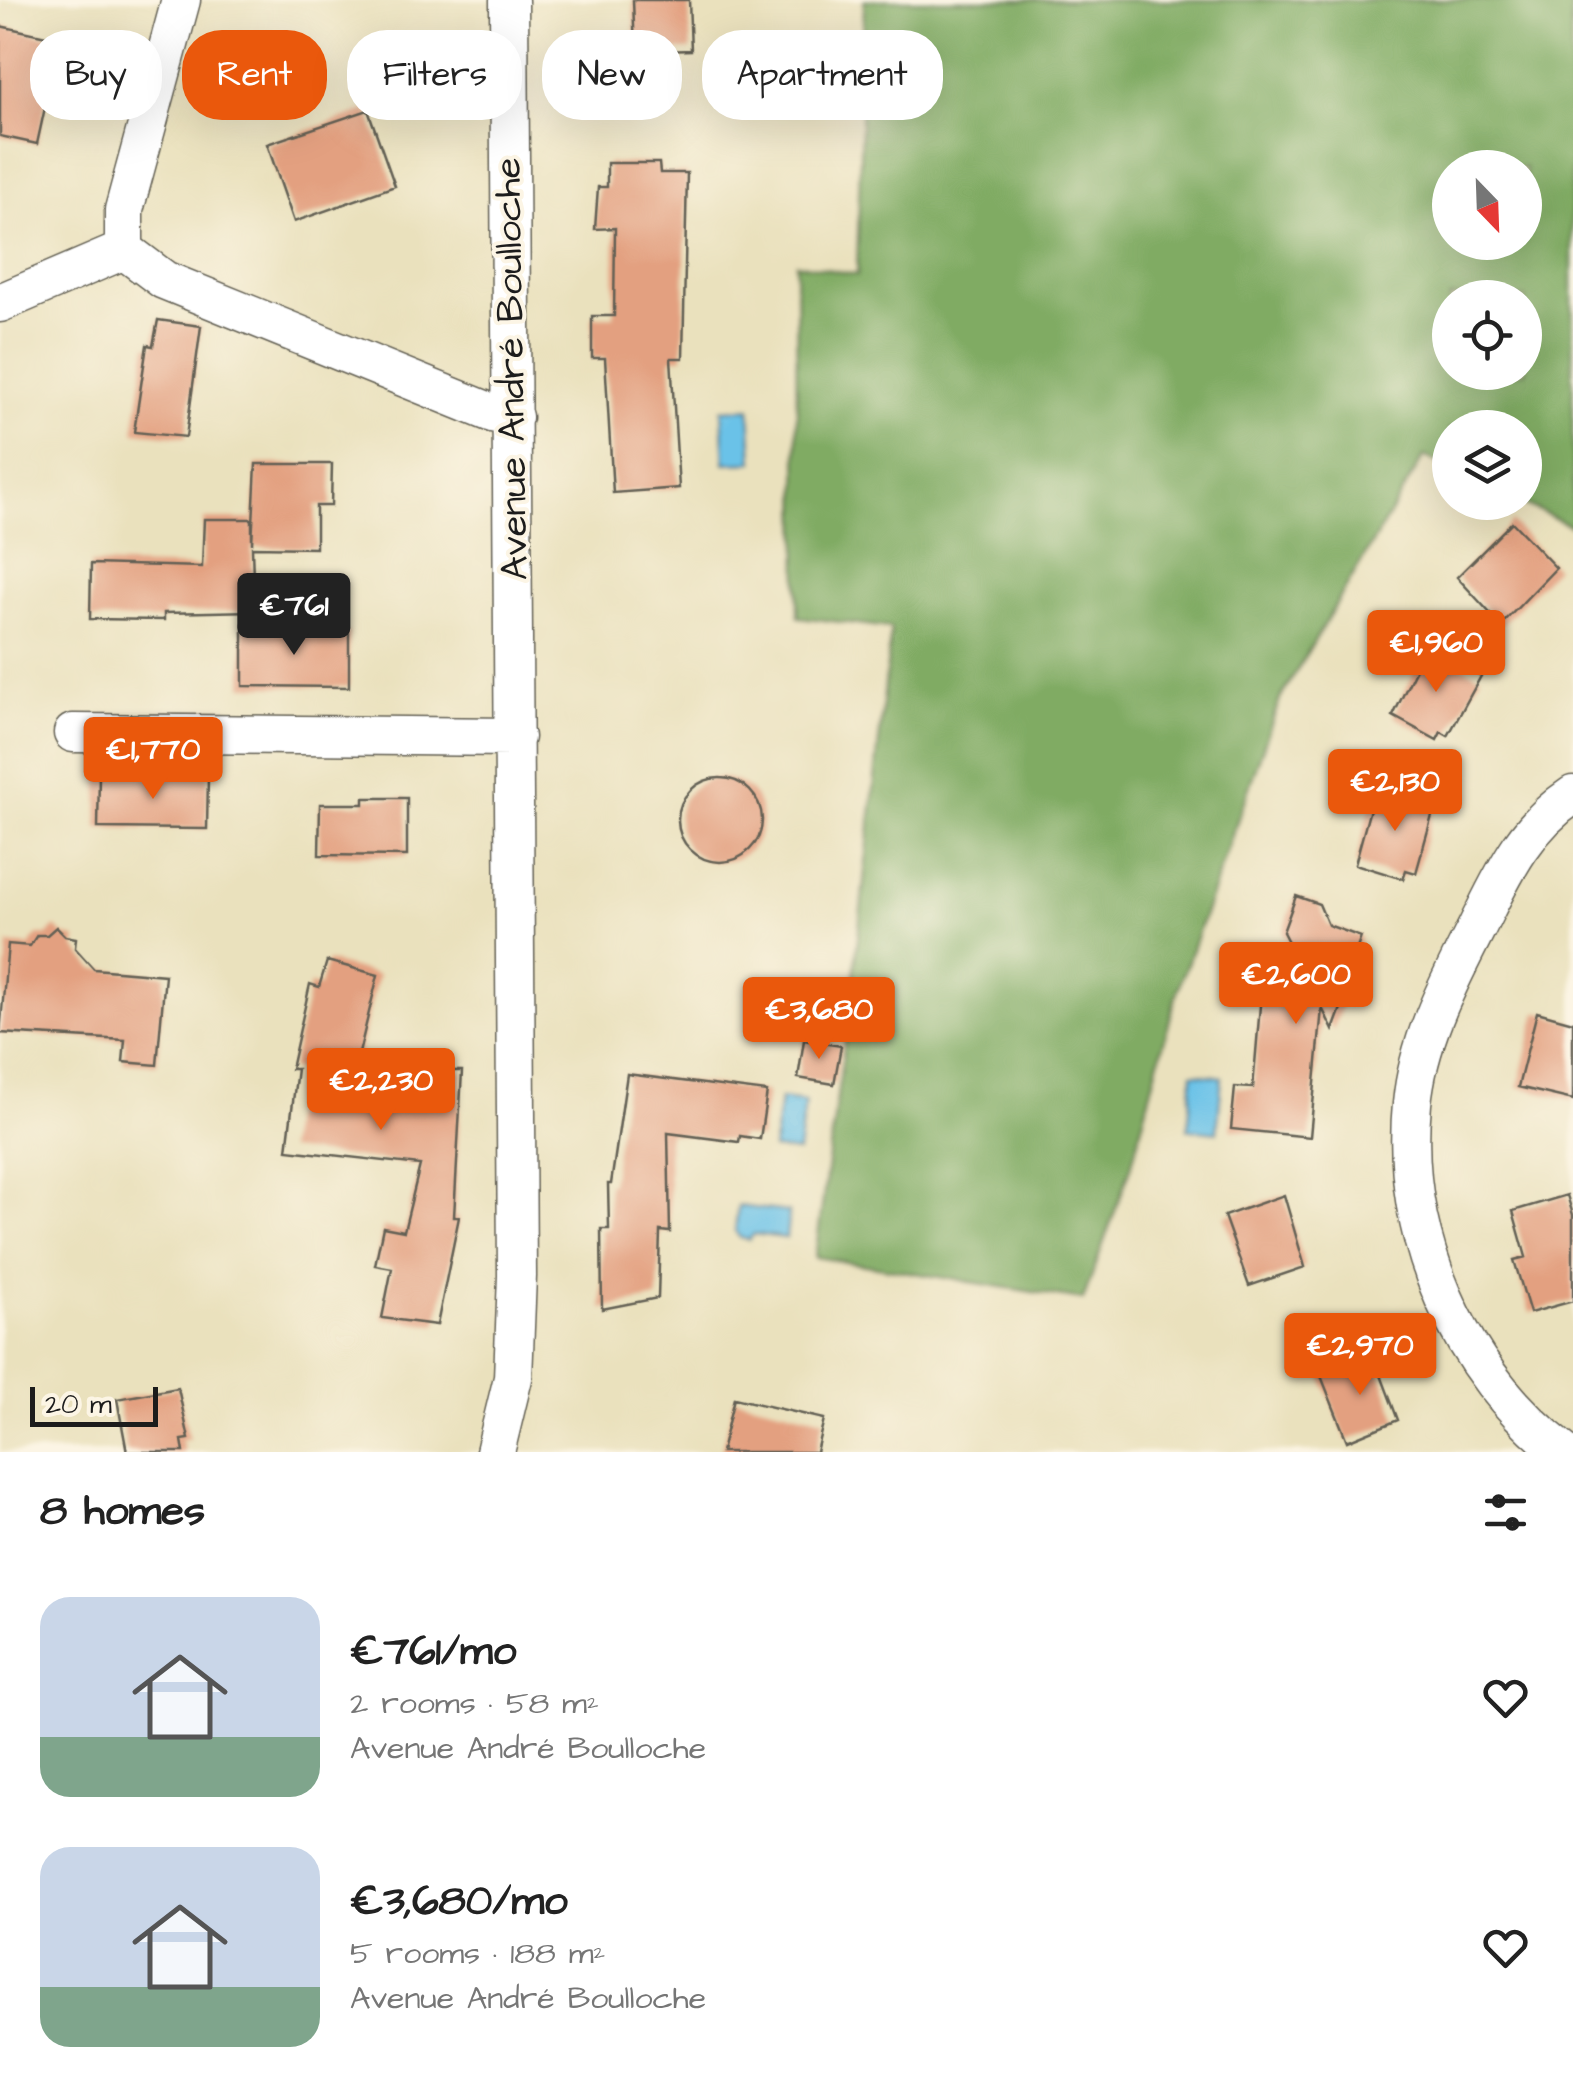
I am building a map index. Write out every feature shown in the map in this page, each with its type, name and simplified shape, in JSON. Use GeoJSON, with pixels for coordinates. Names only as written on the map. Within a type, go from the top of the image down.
{"type":"FeatureCollection","features":[{"type":"Feature","properties":{"kind":"street"},"geometry":{"type":"LineString","coordinates":[[124,250],[124,210],[181,0]]}},
{"type":"Feature","properties":{"kind":"street","name":"Avenue André Boulloche"},"geometry":{"type":"LineString","coordinates":[[495,1452],[513,1378],[516,1326],[510,0]]}},
{"type":"Feature","properties":{"kind":"street"},"geometry":{"type":"LineString","coordinates":[[0,303],[124,250]]}},
{"type":"Feature","properties":{"kind":"street"},"geometry":{"type":"LineString","coordinates":[[124,250],[164,280],[492,413],[514,416]]}},
{"type":"Feature","properties":{"kind":"street"},"geometry":{"type":"LineString","coordinates":[[73,733],[515,738]]}},
{"type":"Feature","properties":{"kind":"street"},"geometry":{"type":"LineString","coordinates":[[1562,1452],[1486,1376],[1448,1308],[1418,1214],[1412,1121],[1422,1054],[1437,1005],[1523,837],[1573,795]]}},
{"type":"Feature","properties":{"kind":"green space"},"geometry":{"type":"Polygon","coordinates":[[[864,0],[1571,0],[1573,527],[1542,512],[1542,410],[1432,410],[1432,460],[1424,456],[1280,699],[1177,992],[1131,1167],[1083,1300],[815,1257],[854,974],[891,628],[798,617],[796,263],[857,275],[861,120],[943,120],[943,30],[863,30],[864,0]]]}},
{"type":"Feature","properties":{"kind":"water"},"geometry":{"type":"Polygon","coordinates":[[[750,408],[753,462],[725,463],[722,410],[750,408]]]}},
{"type":"Feature","properties":{"kind":"water"},"geometry":{"type":"Polygon","coordinates":[[[1193,1073],[1222,1077],[1217,1132],[1188,1129],[1193,1073]]]}},
{"type":"Feature","properties":{"kind":"water"},"geometry":{"type":"Polygon","coordinates":[[[780,1099],[805,1102],[798,1152],[773,1149],[780,1099]]]}},
{"type":"Feature","properties":{"kind":"water"},"geometry":{"type":"Polygon","coordinates":[[[738,1206],[789,1212],[786,1238],[754,1234],[749,1240],[740,1238],[735,1231],[738,1206]]]}},
{"type":"Feature","properties":{"kind":"building"},"geometry":{"type":"Polygon","coordinates":[[[633,0],[689,0],[691,50],[682,50],[682,30],[634,30],[633,0]]]}},
{"type":"Feature","properties":{"kind":"building"},"geometry":{"type":"Polygon","coordinates":[[[0,26],[30,32],[30,120],[42,120],[37,144],[0,136],[0,26]]]}},
{"type":"Feature","properties":{"kind":"building"},"geometry":{"type":"Polygon","coordinates":[[[347,117],[372,120],[395,186],[294,222],[267,144],[347,117]]]}},
{"type":"Feature","properties":{"kind":"building"},"geometry":{"type":"Polygon","coordinates":[[[607,163],[659,163],[660,173],[687,173],[683,358],[671,358],[679,488],[613,493],[605,358],[592,358],[592,316],[614,316],[615,228],[595,229],[598,187],[607,187],[607,163]]]}},
{"type":"Feature","properties":{"kind":"building"},"geometry":{"type":"Polygon","coordinates":[[[158,320],[201,326],[186,437],[134,432],[147,345],[153,346],[158,320]]]}},
{"type":"Feature","properties":{"kind":"building"},"geometry":{"type":"Polygon","coordinates":[[[256,464],[332,464],[331,506],[316,506],[316,548],[252,547],[254,611],[164,613],[164,620],[90,619],[91,564],[202,567],[204,519],[252,519],[252,544],[256,464]]]}},
{"type":"Feature","properties":{"kind":"building"},"geometry":{"type":"Polygon","coordinates":[[[1512,522],[1556,568],[1501,625],[1457,577],[1512,522]]]}},
{"type":"Feature","properties":{"kind":"building"},"geometry":{"type":"Polygon","coordinates":[[[243,623],[287,624],[285,633],[349,633],[349,687],[243,686],[243,623]]]}},
{"type":"Feature","properties":{"kind":"building"},"geometry":{"type":"Polygon","coordinates":[[[1426,648],[1481,676],[1448,736],[1441,732],[1437,740],[1393,716],[1426,648]]]}},
{"type":"Feature","properties":{"kind":"building"},"geometry":{"type":"Polygon","coordinates":[[[99,774],[208,775],[207,829],[98,828],[99,774]]]}},
{"type":"Feature","properties":{"kind":"building"},"geometry":{"type":"Polygon","coordinates":[[[720,778],[736,781],[750,790],[759,804],[759,836],[750,850],[736,859],[720,862],[704,859],[690,850],[681,836],[678,820],[681,804],[690,790],[704,781],[720,778]]]}},
{"type":"Feature","properties":{"kind":"building"},"geometry":{"type":"Polygon","coordinates":[[[1376,787],[1435,805],[1416,873],[1406,870],[1403,879],[1355,864],[1376,787]]]}},
{"type":"Feature","properties":{"kind":"building"},"geometry":{"type":"Polygon","coordinates":[[[364,798],[407,798],[407,856],[319,855],[320,804],[364,804],[364,798]]]}},
{"type":"Feature","properties":{"kind":"building"},"geometry":{"type":"Polygon","coordinates":[[[1296,896],[1319,904],[1328,925],[1361,937],[1353,960],[1358,962],[1333,1030],[1322,1008],[1310,1137],[1231,1129],[1235,1087],[1253,1088],[1262,982],[1319,1003],[1283,932],[1296,896]]]}},
{"type":"Feature","properties":{"kind":"building"},"geometry":{"type":"Polygon","coordinates":[[[56,927],[65,936],[76,938],[75,948],[94,969],[165,975],[157,1065],[123,1062],[125,1040],[0,1033],[8,944],[30,946],[37,935],[47,935],[56,927]]]}},
{"type":"Feature","properties":{"kind":"building"},"geometry":{"type":"Polygon","coordinates":[[[327,961],[378,975],[355,1070],[462,1071],[454,1217],[459,1217],[437,1325],[382,1318],[392,1268],[375,1265],[383,1227],[404,1231],[420,1165],[287,1150],[297,1069],[291,1069],[310,984],[319,987],[327,961]]]}},
{"type":"Feature","properties":{"kind":"building"},"geometry":{"type":"Polygon","coordinates":[[[1537,1012],[1573,1022],[1573,1100],[1518,1087],[1537,1012]]]}},
{"type":"Feature","properties":{"kind":"building"},"geometry":{"type":"Polygon","coordinates":[[[804,1040],[841,1046],[834,1084],[798,1078],[804,1040]]]}},
{"type":"Feature","properties":{"kind":"building"},"geometry":{"type":"Polygon","coordinates":[[[627,1074],[767,1092],[760,1139],[740,1136],[739,1142],[668,1133],[670,1232],[660,1231],[658,1298],[602,1309],[601,1229],[609,1229],[608,1184],[627,1074]]]}},
{"type":"Feature","properties":{"kind":"building"},"geometry":{"type":"Polygon","coordinates":[[[1284,1195],[1305,1267],[1249,1286],[1224,1216],[1284,1195]]]}},
{"type":"Feature","properties":{"kind":"building"},"geometry":{"type":"Polygon","coordinates":[[[1567,1195],[1573,1215],[1573,1301],[1530,1313],[1514,1260],[1526,1257],[1513,1211],[1567,1195]]]}},
{"type":"Feature","properties":{"kind":"building"},"geometry":{"type":"Polygon","coordinates":[[[1373,1354],[1398,1420],[1347,1441],[1321,1376],[1373,1354]]]}},
{"type":"Feature","properties":{"kind":"building"},"geometry":{"type":"Polygon","coordinates":[[[178,1388],[189,1439],[182,1440],[184,1452],[127,1452],[117,1399],[178,1388]]]}},
{"type":"Feature","properties":{"kind":"building"},"geometry":{"type":"Polygon","coordinates":[[[734,1398],[824,1419],[816,1452],[721,1452],[734,1398]]]}}]}
